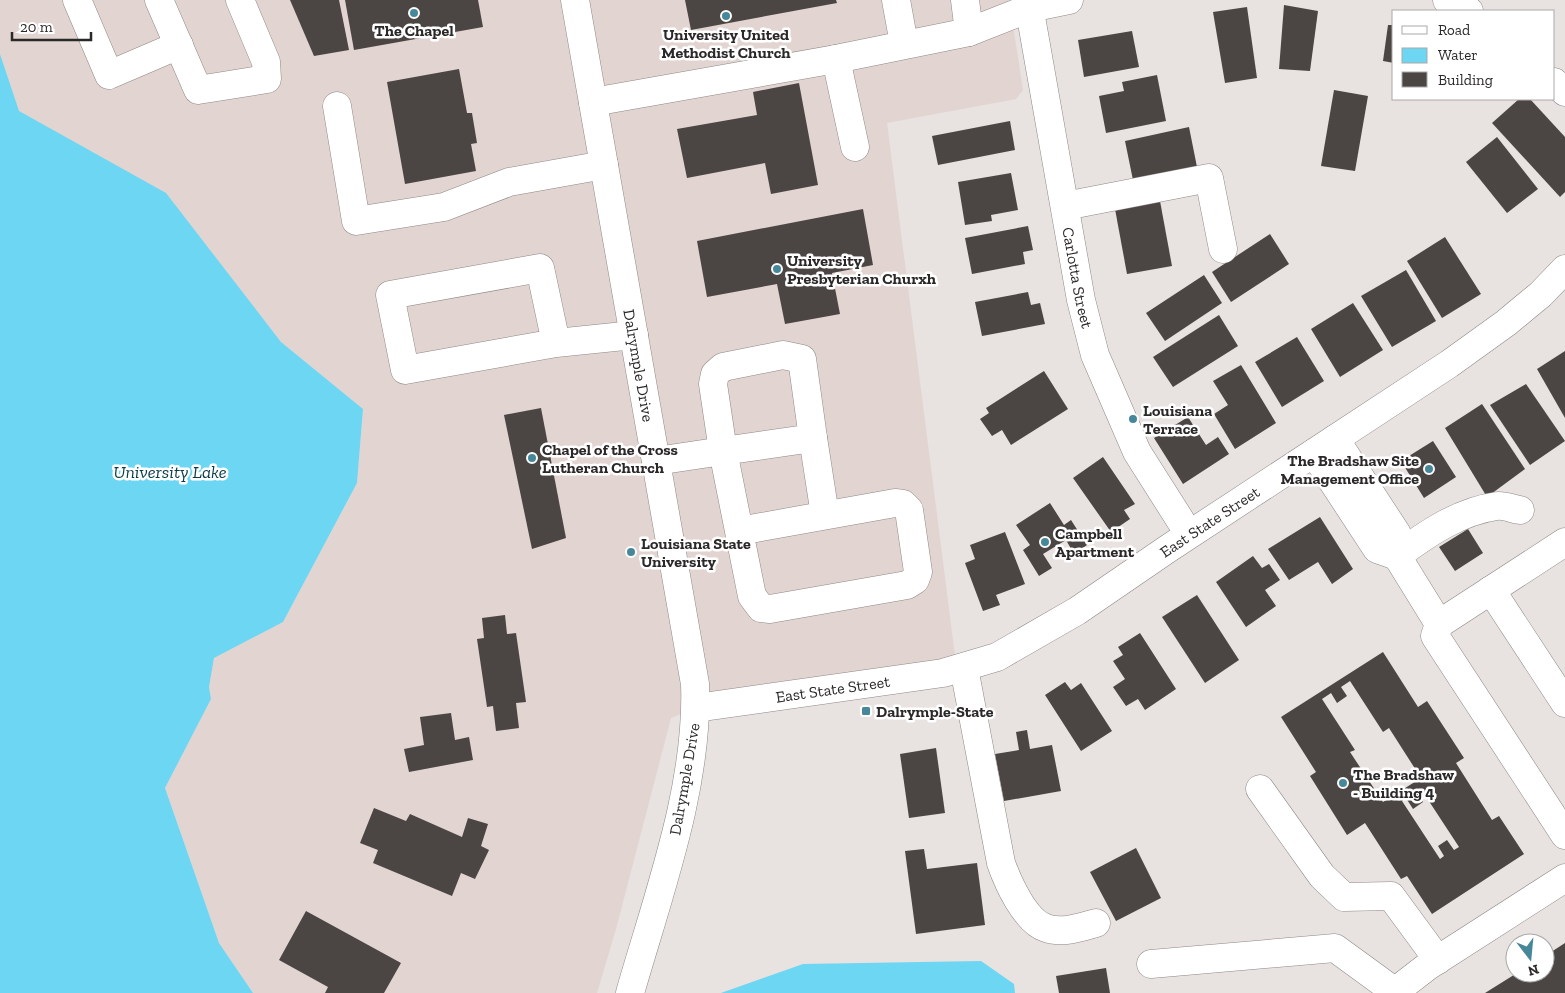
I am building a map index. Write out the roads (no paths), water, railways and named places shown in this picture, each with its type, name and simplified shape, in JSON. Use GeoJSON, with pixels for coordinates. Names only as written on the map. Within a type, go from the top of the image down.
{"type":"FeatureCollection","features":[{"type":"Feature","properties":{"kind":"street"},"geometry":{"type":"LineString","coordinates":[[77,0],[108,75],[179,45]]}},
{"type":"Feature","properties":{"kind":"street"},"geometry":{"type":"LineString","coordinates":[[159,0],[198,90],[267,79],[266,62],[240,0]]}},
{"type":"Feature","properties":{"kind":"street","name":"Dalrymple Drive"},"geometry":{"type":"LineString","coordinates":[[575,0],[693,669],[696,708],[695,732],[672,846],[630,993]]}},
{"type":"Feature","properties":{"kind":"street"},"geometry":{"type":"LineString","coordinates":[[896,0],[904,44]]}},
{"type":"Feature","properties":{"kind":"street"},"geometry":{"type":"LineString","coordinates":[[965,0],[969,32]]}},
{"type":"Feature","properties":{"kind":"street"},"geometry":{"type":"LineString","coordinates":[[593,102],[836,59],[969,32],[1029,4],[1069,0]]}},
{"type":"Feature","properties":{"kind":"street"},"geometry":{"type":"LineString","coordinates":[[1446,0],[1466,10]]}},
{"type":"Feature","properties":{"kind":"street","name":"Carlotta Street"},"geometry":{"type":"LineString","coordinates":[[1029,4],[1081,300],[1095,355],[1137,452],[1189,534]]}},
{"type":"Feature","properties":{"kind":"street"},"geometry":{"type":"LineString","coordinates":[[836,59],[855,147]]}},
{"type":"Feature","properties":{"kind":"street"},"geometry":{"type":"LineString","coordinates":[[1555,83],[1565,92]]}},
{"type":"Feature","properties":{"kind":"street"},"geometry":{"type":"LineString","coordinates":[[337,106],[356,221],[444,206],[509,182],[604,164]]}},
{"type":"Feature","properties":{"kind":"street"},"geometry":{"type":"LineString","coordinates":[[1065,206],[1209,178],[1223,249]]}},
{"type":"Feature","properties":{"kind":"street"},"geometry":{"type":"LineString","coordinates":[[556,343],[540,268],[390,295],[405,370],[556,343],[634,335]]}},
{"type":"Feature","properties":{"kind":"street","name":"East State Street"},"geometry":{"type":"LineString","coordinates":[[696,708],[943,673],[964,668],[1004,653],[1068,616],[1189,534],[1325,446],[1506,323],[1541,294],[1565,269]]}},
{"type":"Feature","properties":{"kind":"street"},"geometry":{"type":"LineString","coordinates":[[739,531],[895,503],[902,504],[909,510],[918,572],[915,580],[908,585],[770,609],[761,608],[752,596],[739,531],[723,451],[713,384],[714,374],[723,367],[783,355],[802,359],[825,515]]}},
{"type":"Feature","properties":{"kind":"street"},"geometry":{"type":"LineString","coordinates":[[656,460],[813,438]]}},
{"type":"Feature","properties":{"kind":"street"},"geometry":{"type":"LineString","coordinates":[[1325,446],[1397,534],[1396,556],[1439,624]]}},
{"type":"Feature","properties":{"kind":"street"},"geometry":{"type":"LineString","coordinates":[[1396,556],[1424,536],[1465,515],[1498,506],[1520,510]]}},
{"type":"Feature","properties":{"kind":"street"},"geometry":{"type":"LineString","coordinates":[[1565,542],[1439,624],[1434,636],[1565,835]]}},
{"type":"Feature","properties":{"kind":"street"},"geometry":{"type":"LineString","coordinates":[[1491,590],[1565,703]]}},
{"type":"Feature","properties":{"kind":"street"},"geometry":{"type":"LineString","coordinates":[[964,668],[1001,863],[1009,885],[1030,915],[1046,928],[1065,930],[1096,923]]}},
{"type":"Feature","properties":{"kind":"street"},"geometry":{"type":"LineString","coordinates":[[1260,789],[1322,876],[1344,897],[1391,896],[1438,960]]}},
{"type":"Feature","properties":{"kind":"street"},"geometry":{"type":"LineString","coordinates":[[1151,964],[1335,948],[1394,992],[1438,960],[1565,878]]}},
{"type":"Feature","properties":{"kind":"water","name":"University Lake"},"geometry":{"type":"Polygon","coordinates":[[[0,54],[19,111],[166,193],[281,342],[363,409],[357,483],[283,622],[214,658],[209,687],[211,699],[165,788],[219,943],[253,993],[0,993],[0,54]]]}},
{"type":"Feature","properties":{"kind":"water"},"geometry":{"type":"Polygon","coordinates":[[[981,961],[1014,984],[1015,993],[721,993],[803,964],[981,961]]]}},
{"type":"Feature","properties":{"kind":"place","name":"The Chapel"},"geometry":{"type":"Point","coordinates":[414,13]}},
{"type":"Feature","properties":{"kind":"place","name":"University United Methodist Church"},"geometry":{"type":"Point","coordinates":[726,16]}},
{"type":"Feature","properties":{"kind":"place","name":"University Presbyterian Churxh"},"geometry":{"type":"Point","coordinates":[777,269]}},
{"type":"Feature","properties":{"kind":"place","name":"Louisiana Terrace"},"geometry":{"type":"Point","coordinates":[1133,419]}},
{"type":"Feature","properties":{"kind":"place","name":"Chapel of the Cross Lutheran Church"},"geometry":{"type":"Point","coordinates":[532,458]}},
{"type":"Feature","properties":{"kind":"place","name":"The Bradshaw Site Management Office"},"geometry":{"type":"Point","coordinates":[1429,469]}},
{"type":"Feature","properties":{"kind":"place","name":"Campbell Apartment"},"geometry":{"type":"Point","coordinates":[1045,542]}},
{"type":"Feature","properties":{"kind":"place","name":"Louisiana State University"},"geometry":{"type":"Point","coordinates":[631,552]}},
{"type":"Feature","properties":{"kind":"place","name":"Dalrymple-State"},"geometry":{"type":"Point","coordinates":[866,711]}},
{"type":"Feature","properties":{"kind":"place","name":"The Bradshaw - Building 4"},"geometry":{"type":"Point","coordinates":[1343,783]}}]}
